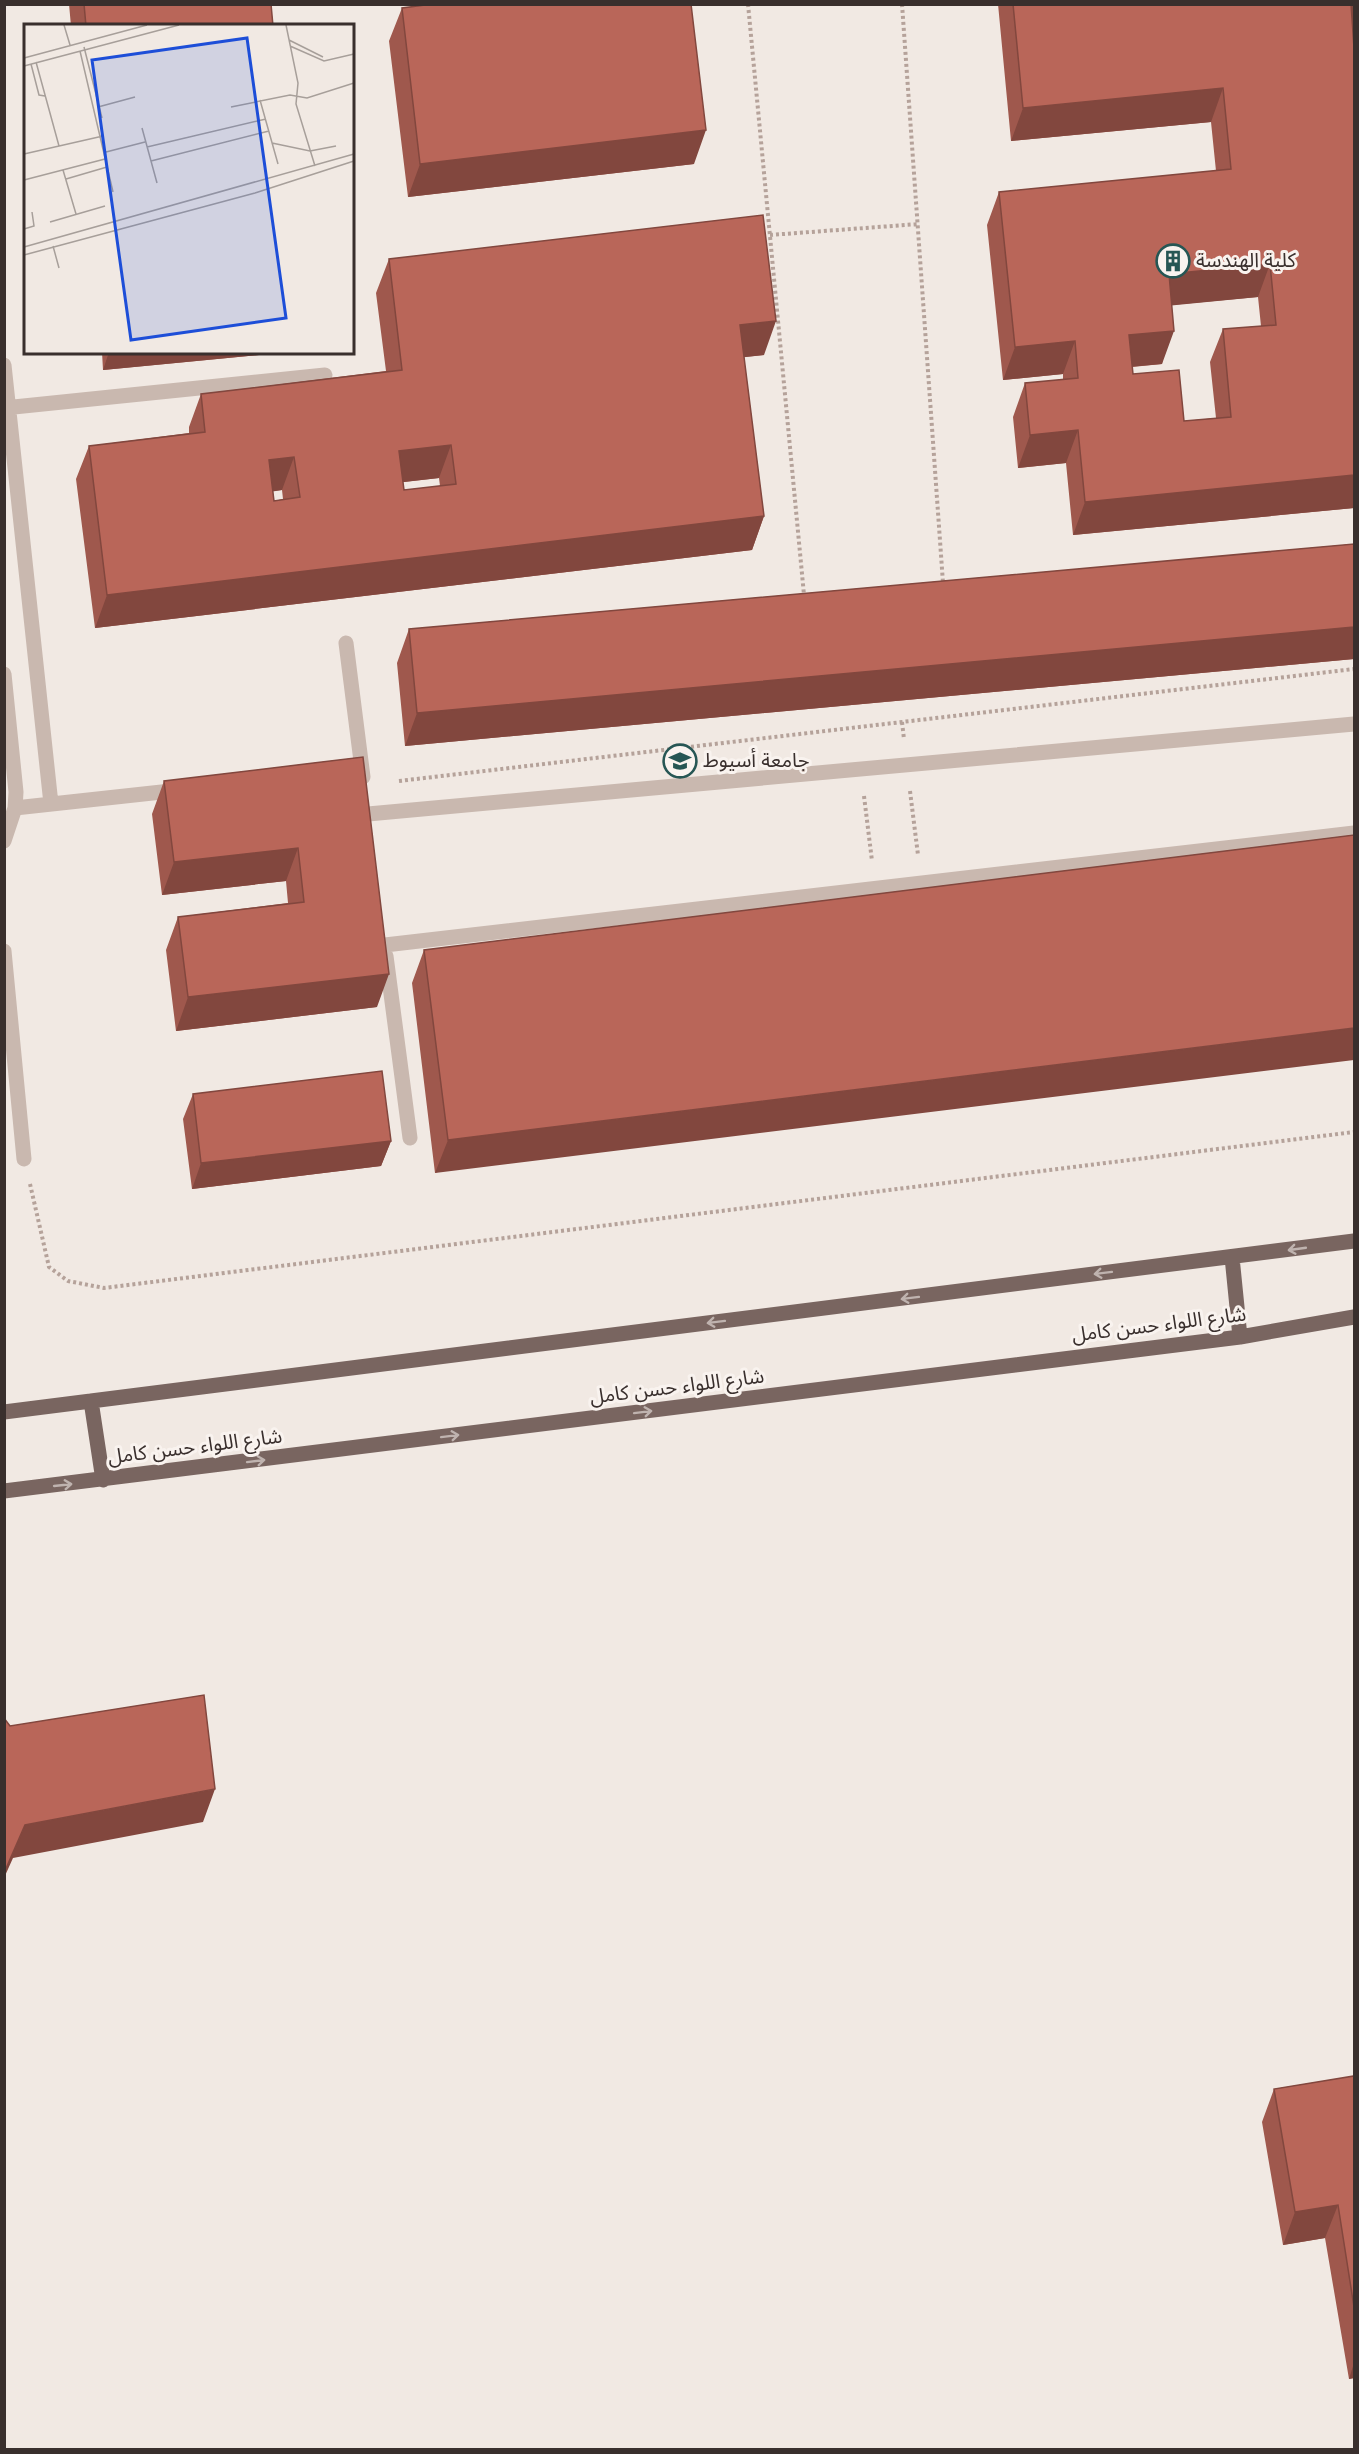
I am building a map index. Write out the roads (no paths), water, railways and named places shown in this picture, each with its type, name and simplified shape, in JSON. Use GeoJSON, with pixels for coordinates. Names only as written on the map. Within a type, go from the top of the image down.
{"type":"FeatureCollection","features":[{"type":"Feature","properties":{"kind":"main road"},"geometry":{"type":"LineString","coordinates":[[4,1412],[1354,1241]]}},
{"type":"Feature","properties":{"kind":"main road"},"geometry":{"type":"LineString","coordinates":[[1232,1257],[1240,1336]]}},
{"type":"Feature","properties":{"kind":"main road","name":"شارع اللواء حسن كامل"},"geometry":{"type":"LineString","coordinates":[[4,1491],[1240,1336],[1354,1317]]}},
{"type":"Feature","properties":{"kind":"main road"},"geometry":{"type":"LineString","coordinates":[[91,1401],[103,1480]]}},
{"type":"Feature","properties":{"kind":"lane"},"geometry":{"type":"LineString","coordinates":[[4,365],[51,804]]}},
{"type":"Feature","properties":{"kind":"lane"},"geometry":{"type":"LineString","coordinates":[[7,408],[325,375]]}},
{"type":"Feature","properties":{"kind":"lane"},"geometry":{"type":"LineString","coordinates":[[346,643],[359,775],[369,820],[907,765],[1354,724]]}},
{"type":"Feature","properties":{"kind":"lane"},"geometry":{"type":"LineString","coordinates":[[4,674],[15,779],[15,808],[4,841]]}},
{"type":"Feature","properties":{"kind":"lane"},"geometry":{"type":"LineString","coordinates":[[15,808],[201,787]]}},
{"type":"Feature","properties":{"kind":"lane"},"geometry":{"type":"LineString","coordinates":[[410,1138],[384,939],[921,883],[1354,833]]}},
{"type":"Feature","properties":{"kind":"lane"},"geometry":{"type":"LineString","coordinates":[[4,951],[24,1158]]}},
{"type":"Feature","properties":{"kind":"place","name":"كلية الهندسة"},"geometry":{"type":"Point","coordinates":[1173,261]}},
{"type":"Feature","properties":{"kind":"place","name":"جامعة أسيوط"},"geometry":{"type":"Point","coordinates":[680,761]}}]}
